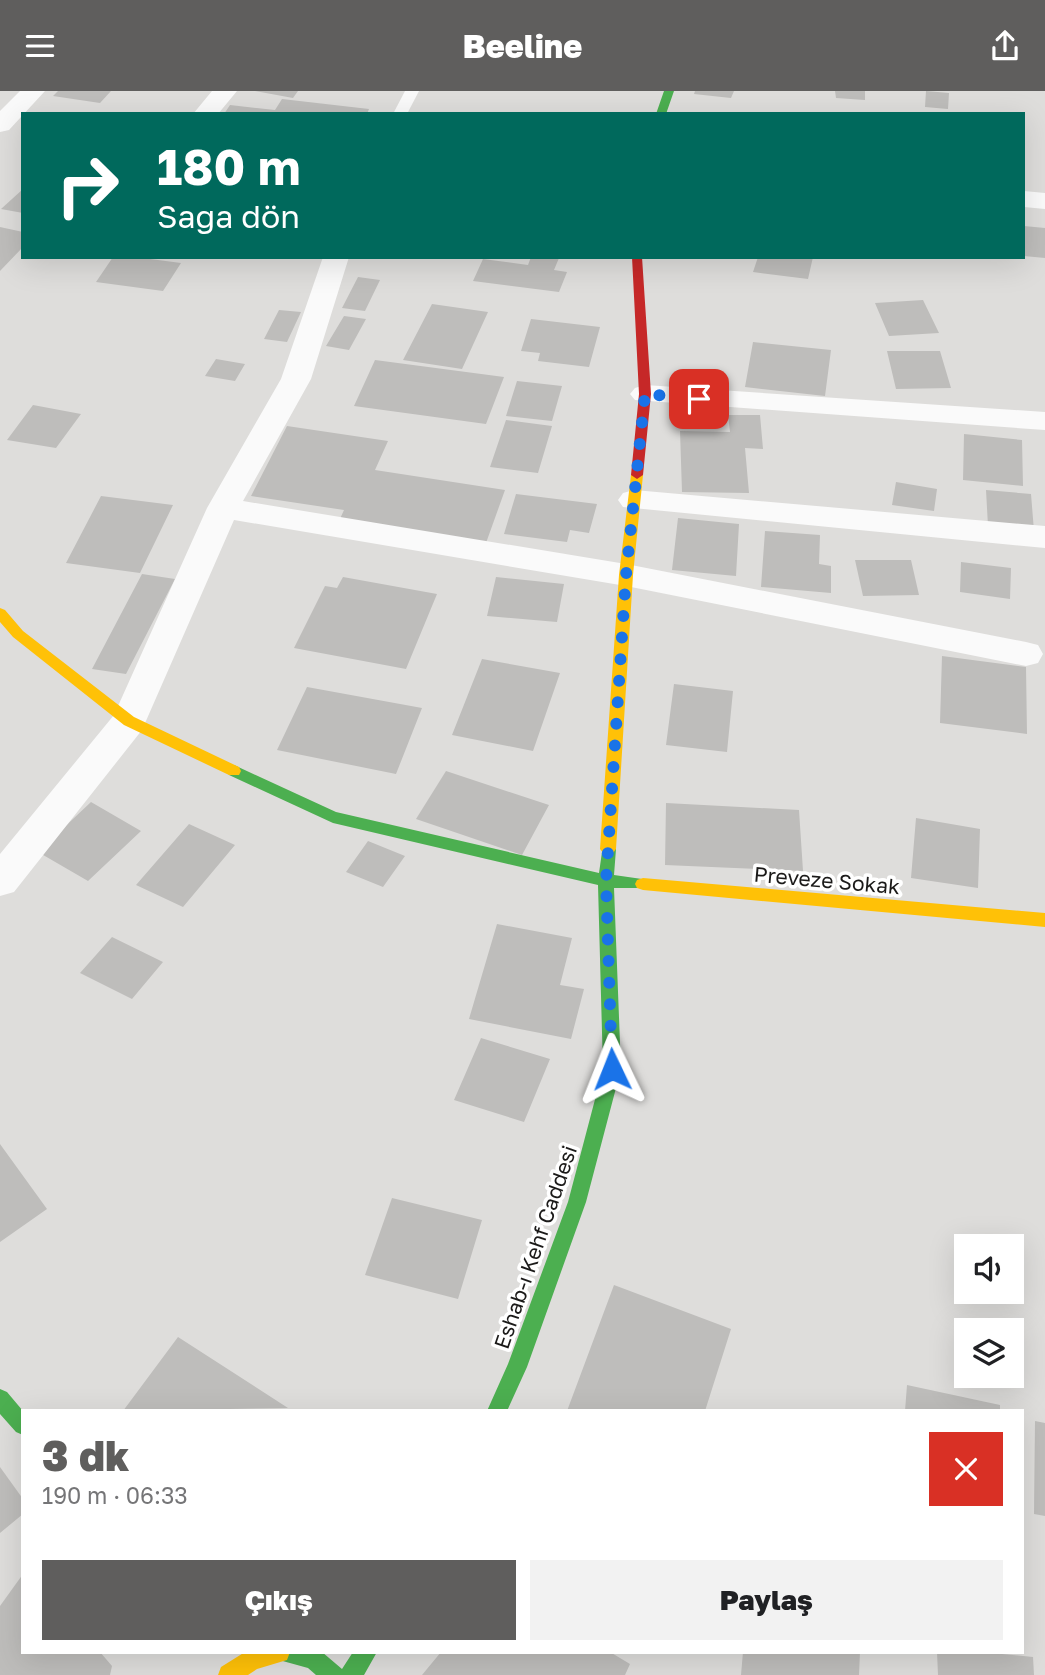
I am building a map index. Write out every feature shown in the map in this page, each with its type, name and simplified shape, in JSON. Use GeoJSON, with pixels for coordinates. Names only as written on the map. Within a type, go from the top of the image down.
{"type":"FeatureCollection","features":[{"type":"Feature","properties":{"kind":"street"},"geometry":{"type":"LineString","coordinates":[[0,125],[33,91]]}},
{"type":"Feature","properties":{"kind":"street"},"geometry":{"type":"LineString","coordinates":[[207,112],[225,91]]}},
{"type":"Feature","properties":{"kind":"street"},"geometry":{"type":"LineString","coordinates":[[662,112],[669,91]]}},
{"type":"Feature","properties":{"kind":"street"},"geometry":{"type":"LineString","coordinates":[[0,135],[21,133]]}},
{"type":"Feature","properties":{"kind":"street"},"geometry":{"type":"LineString","coordinates":[[1025,199],[1045,201]]}},
{"type":"Feature","properties":{"kind":"street"},"geometry":{"type":"LineString","coordinates":[[0,881],[129,721],[223,508],[296,379],[335,259]]}},
{"type":"Feature","properties":{"kind":"street","name":"Eshab-ı Kehf Caddesi"},"geometry":{"type":"LineString","coordinates":[[498,1409],[517,1367],[577,1202],[612,1069],[606,881],[626,575],[645,394],[637,259]]}},
{"type":"Feature","properties":{"kind":"street"},"geometry":{"type":"LineString","coordinates":[[645,394],[1045,421]]}},
{"type":"Feature","properties":{"kind":"street"},"geometry":{"type":"LineString","coordinates":[[634,500],[1045,537]]}},
{"type":"Feature","properties":{"kind":"street"},"geometry":{"type":"LineString","coordinates":[[223,508],[626,575],[1026,654]]}},
{"type":"Feature","properties":{"kind":"street","name":"Preveze Sokak"},"geometry":{"type":"LineString","coordinates":[[0,613],[18,634],[129,721],[333,817],[606,881],[1045,920]]}},
{"type":"Feature","properties":{"kind":"street"},"geometry":{"type":"LineString","coordinates":[[0,1399],[21,1423]]}},
{"type":"Feature","properties":{"kind":"street"},"geometry":{"type":"LineString","coordinates":[[232,1668],[269,1654]]}},
{"type":"Feature","properties":{"kind":"street"},"geometry":{"type":"LineString","coordinates":[[297,1654],[307,1656],[328,1668],[334,1675]]}},
{"type":"Feature","properties":{"kind":"street"},"geometry":{"type":"LineString","coordinates":[[351,1675],[365,1654]]}},
{"type":"Feature","properties":{"kind":"lane"},"geometry":{"type":"LineString","coordinates":[[401,112],[412,91]]}},
{"type":"Feature","properties":{"kind":"building"},"geometry":{"type":"Polygon","coordinates":[[[58,91],[111,91],[100,103],[53,96],[58,91]]]}},
{"type":"Feature","properties":{"kind":"building"},"geometry":{"type":"Polygon","coordinates":[[[255,91],[298,91],[293,98],[255,91]]]}},
{"type":"Feature","properties":{"kind":"building"},"geometry":{"type":"Polygon","coordinates":[[[695,91],[734,91],[731,98],[694,94],[695,91]]]}},
{"type":"Feature","properties":{"kind":"building"},"geometry":{"type":"Polygon","coordinates":[[[835,91],[865,91],[865,100],[836,98],[835,91]]]}},
{"type":"Feature","properties":{"kind":"building"},"geometry":{"type":"Polygon","coordinates":[[[926,91],[949,93],[948,109],[925,107],[926,91]]]}},
{"type":"Feature","properties":{"kind":"building"},"geometry":{"type":"Polygon","coordinates":[[[282,99],[369,109],[368,112],[225,112],[230,105],[275,110],[282,99]]]}},
{"type":"Feature","properties":{"kind":"building"},"geometry":{"type":"Polygon","coordinates":[[[21,191],[21,213],[1,209],[21,191]]]}},
{"type":"Feature","properties":{"kind":"building"},"geometry":{"type":"Polygon","coordinates":[[[1025,226],[1045,228],[1045,258],[1025,256],[1025,226]]]}},
{"type":"Feature","properties":{"kind":"building"},"geometry":{"type":"Polygon","coordinates":[[[0,227],[21,232],[21,249],[0,271],[0,227]]]}},
{"type":"Feature","properties":{"kind":"building"},"geometry":{"type":"Polygon","coordinates":[[[112,259],[150,259],[181,263],[163,291],[96,282],[112,259]]]}},
{"type":"Feature","properties":{"kind":"building"},"geometry":{"type":"Polygon","coordinates":[[[483,259],[528,265],[530,259],[559,259],[554,270],[567,272],[559,292],[473,281],[483,259]]]}},
{"type":"Feature","properties":{"kind":"building"},"geometry":{"type":"Polygon","coordinates":[[[757,259],[813,259],[808,279],[753,272],[757,259]]]}},
{"type":"Feature","properties":{"kind":"building"},"geometry":{"type":"Polygon","coordinates":[[[358,277],[380,280],[365,311],[342,308],[358,277]]]}},
{"type":"Feature","properties":{"kind":"building"},"geometry":{"type":"Polygon","coordinates":[[[923,300],[939,333],[889,336],[875,303],[923,300]]]}},
{"type":"Feature","properties":{"kind":"building"},"geometry":{"type":"Polygon","coordinates":[[[432,304],[488,312],[462,369],[403,360],[432,304]]]}},
{"type":"Feature","properties":{"kind":"building"},"geometry":{"type":"Polygon","coordinates":[[[279,310],[301,312],[287,342],[264,339],[279,310]]]}},
{"type":"Feature","properties":{"kind":"building"},"geometry":{"type":"Polygon","coordinates":[[[344,316],[366,319],[349,350],[326,346],[344,316]]]}},
{"type":"Feature","properties":{"kind":"building"},"geometry":{"type":"Polygon","coordinates":[[[531,319],[600,327],[589,367],[538,361],[540,353],[521,351],[531,319]]]}},
{"type":"Feature","properties":{"kind":"building"},"geometry":{"type":"Polygon","coordinates":[[[753,342],[831,350],[825,396],[745,387],[753,342]]]}},
{"type":"Feature","properties":{"kind":"building"},"geometry":{"type":"Polygon","coordinates":[[[887,351],[940,351],[951,388],[896,389],[887,351]]]}},
{"type":"Feature","properties":{"kind":"building"},"geometry":{"type":"Polygon","coordinates":[[[216,359],[245,364],[235,381],[205,376],[216,359]]]}},
{"type":"Feature","properties":{"kind":"building"},"geometry":{"type":"Polygon","coordinates":[[[375,360],[504,377],[486,424],[354,406],[375,360]]]}},
{"type":"Feature","properties":{"kind":"building"},"geometry":{"type":"Polygon","coordinates":[[[517,381],[562,386],[552,421],[506,416],[517,381]]]}},
{"type":"Feature","properties":{"kind":"building"},"geometry":{"type":"Polygon","coordinates":[[[33,405],[81,414],[56,448],[7,440],[33,405]]]}},
{"type":"Feature","properties":{"kind":"building"},"geometry":{"type":"Polygon","coordinates":[[[728,415],[760,415],[763,449],[745,448],[749,493],[682,492],[680,431],[730,432],[728,415]]]}},
{"type":"Feature","properties":{"kind":"building"},"geometry":{"type":"Polygon","coordinates":[[[506,420],[552,426],[538,473],[490,467],[506,420]]]}},
{"type":"Feature","properties":{"kind":"building"},"geometry":{"type":"Polygon","coordinates":[[[287,426],[388,441],[375,470],[505,490],[486,543],[339,521],[344,510],[251,496],[287,426]]]}},
{"type":"Feature","properties":{"kind":"building"},"geometry":{"type":"Polygon","coordinates":[[[964,434],[1022,440],[1023,486],[963,480],[964,434]]]}},
{"type":"Feature","properties":{"kind":"building"},"geometry":{"type":"Polygon","coordinates":[[[896,482],[937,489],[934,511],[892,505],[896,482]]]}},
{"type":"Feature","properties":{"kind":"building"},"geometry":{"type":"Polygon","coordinates":[[[986,490],[1031,494],[1034,531],[988,526],[986,490]]]}},
{"type":"Feature","properties":{"kind":"building"},"geometry":{"type":"Polygon","coordinates":[[[516,494],[597,504],[589,533],[570,530],[567,542],[504,534],[516,494]]]}},
{"type":"Feature","properties":{"kind":"building"},"geometry":{"type":"Polygon","coordinates":[[[101,496],[173,505],[140,573],[66,563],[101,496]]]}},
{"type":"Feature","properties":{"kind":"building"},"geometry":{"type":"Polygon","coordinates":[[[678,518],[739,524],[736,576],[672,570],[678,518]]]}},
{"type":"Feature","properties":{"kind":"building"},"geometry":{"type":"Polygon","coordinates":[[[765,531],[820,535],[819,564],[831,566],[831,593],[761,587],[765,531]]]}},
{"type":"Feature","properties":{"kind":"building"},"geometry":{"type":"Polygon","coordinates":[[[855,560],[911,560],[919,595],[863,596],[855,560]]]}},
{"type":"Feature","properties":{"kind":"building"},"geometry":{"type":"Polygon","coordinates":[[[961,562],[1011,568],[1010,599],[960,592],[961,562]]]}},
{"type":"Feature","properties":{"kind":"building"},"geometry":{"type":"Polygon","coordinates":[[[142,574],[175,579],[126,674],[92,669],[142,574]]]}},
{"type":"Feature","properties":{"kind":"building"},"geometry":{"type":"Polygon","coordinates":[[[343,577],[437,594],[406,669],[294,648],[325,586],[337,588],[343,577]]]}},
{"type":"Feature","properties":{"kind":"building"},"geometry":{"type":"Polygon","coordinates":[[[496,577],[564,584],[557,622],[487,616],[496,577]]]}},
{"type":"Feature","properties":{"kind":"building"},"geometry":{"type":"Polygon","coordinates":[[[942,656],[1026,667],[1027,734],[940,723],[942,656]]]}},
{"type":"Feature","properties":{"kind":"building"},"geometry":{"type":"Polygon","coordinates":[[[482,659],[560,673],[533,751],[452,735],[482,659]]]}},
{"type":"Feature","properties":{"kind":"building"},"geometry":{"type":"Polygon","coordinates":[[[674,684],[733,691],[727,752],[666,745],[674,684]]]}},
{"type":"Feature","properties":{"kind":"building"},"geometry":{"type":"Polygon","coordinates":[[[307,687],[422,708],[396,774],[277,750],[307,687]]]}},
{"type":"Feature","properties":{"kind":"building"},"geometry":{"type":"Polygon","coordinates":[[[446,771],[549,805],[522,855],[416,819],[446,771]]]}},
{"type":"Feature","properties":{"kind":"building"},"geometry":{"type":"Polygon","coordinates":[[[91,802],[141,831],[88,881],[38,852],[91,802]]]}},
{"type":"Feature","properties":{"kind":"building"},"geometry":{"type":"Polygon","coordinates":[[[666,803],[799,810],[803,871],[665,865],[666,803]]]}},
{"type":"Feature","properties":{"kind":"building"},"geometry":{"type":"Polygon","coordinates":[[[916,818],[980,829],[978,888],[911,878],[916,818]]]}},
{"type":"Feature","properties":{"kind":"building"},"geometry":{"type":"Polygon","coordinates":[[[189,824],[235,845],[183,907],[136,885],[189,824]]]}},
{"type":"Feature","properties":{"kind":"building"},"geometry":{"type":"Polygon","coordinates":[[[368,841],[405,856],[383,887],[346,872],[368,841]]]}},
{"type":"Feature","properties":{"kind":"building"},"geometry":{"type":"Polygon","coordinates":[[[497,924],[572,938],[560,985],[584,989],[571,1039],[469,1019],[497,924]]]}},
{"type":"Feature","properties":{"kind":"building"},"geometry":{"type":"Polygon","coordinates":[[[112,937],[163,962],[132,999],[80,973],[112,937]]]}},
{"type":"Feature","properties":{"kind":"building"},"geometry":{"type":"Polygon","coordinates":[[[481,1038],[550,1059],[524,1122],[454,1100],[481,1038]]]}},
{"type":"Feature","properties":{"kind":"building"},"geometry":{"type":"Polygon","coordinates":[[[0,1144],[47,1209],[0,1242],[0,1144]]]}},
{"type":"Feature","properties":{"kind":"building"},"geometry":{"type":"Polygon","coordinates":[[[392,1198],[482,1220],[458,1299],[365,1275],[392,1198]]]}},
{"type":"Feature","properties":{"kind":"building"},"geometry":{"type":"Polygon","coordinates":[[[614,1285],[731,1329],[706,1409],[568,1409],[614,1285]]]}},
{"type":"Feature","properties":{"kind":"building"},"geometry":{"type":"Polygon","coordinates":[[[178,1337],[288,1408],[233,1409],[124,1409],[178,1337]]]}},
{"type":"Feature","properties":{"kind":"building"},"geometry":{"type":"Polygon","coordinates":[[[907,1385],[1000,1405],[1000,1409],[905,1409],[907,1385]]]}},
{"type":"Feature","properties":{"kind":"building"},"geometry":{"type":"Polygon","coordinates":[[[1035,1421],[1045,1423],[1045,1516],[1034,1514],[1035,1421]]]}},
{"type":"Feature","properties":{"kind":"building"},"geometry":{"type":"Polygon","coordinates":[[[0,1467],[21,1496],[21,1516],[0,1533],[0,1467]]]}},
{"type":"Feature","properties":{"kind":"building"},"geometry":{"type":"Polygon","coordinates":[[[21,1577],[21,1654],[102,1654],[112,1666],[110,1675],[0,1675],[0,1606],[21,1577]]]}},
{"type":"Feature","properties":{"kind":"building"},"geometry":{"type":"Polygon","coordinates":[[[439,1654],[613,1654],[630,1664],[625,1675],[422,1675],[439,1654]]]}},
{"type":"Feature","properties":{"kind":"building"},"geometry":{"type":"Polygon","coordinates":[[[743,1654],[860,1654],[859,1675],[741,1675],[743,1654]]]}},
{"type":"Feature","properties":{"kind":"building"},"geometry":{"type":"Polygon","coordinates":[[[937,1654],[1033,1657],[1034,1675],[938,1675],[937,1654]]]}},
{"type":"Feature","properties":{"kind":"traffic: fast"},"geometry":{"type":"LineString","coordinates":[[662,112],[669,91]]}},
{"type":"Feature","properties":{"kind":"traffic: fast"},"geometry":{"type":"LineString","coordinates":[[234,771],[333,817],[606,881],[643,884]]}},
{"type":"Feature","properties":{"kind":"traffic: fast"},"geometry":{"type":"LineString","coordinates":[[498,1409],[517,1367],[577,1202],[612,1069],[606,881],[608,849]]}},
{"type":"Feature","properties":{"kind":"traffic: fast"},"geometry":{"type":"LineString","coordinates":[[0,1399],[21,1423]]}},
{"type":"Feature","properties":{"kind":"traffic: fast"},"geometry":{"type":"LineString","coordinates":[[294,1654],[313,1659],[334,1675]]}},
{"type":"Feature","properties":{"kind":"traffic: fast"},"geometry":{"type":"LineString","coordinates":[[351,1675],[365,1654]]}},
{"type":"Feature","properties":{"kind":"traffic: slow"},"geometry":{"type":"LineString","coordinates":[[608,849],[626,575],[637,475]]}},
{"type":"Feature","properties":{"kind":"traffic: slow"},"geometry":{"type":"LineString","coordinates":[[0,613],[18,634],[129,721],[234,771]]}},
{"type":"Feature","properties":{"kind":"traffic: slow"},"geometry":{"type":"LineString","coordinates":[[643,884],[1045,920]]}},
{"type":"Feature","properties":{"kind":"traffic: slow"},"geometry":{"type":"LineString","coordinates":[[229,1675],[252,1660],[272,1654]]}},
{"type":"Feature","properties":{"kind":"traffic: jam"},"geometry":{"type":"LineString","coordinates":[[637,259],[645,394],[637,475]]}},
{"type":"Feature","properties":{"kind":"route"},"geometry":{"type":"LineString","coordinates":[[612,1069],[606,881],[626,575],[645,394],[699,399]]}}]}
